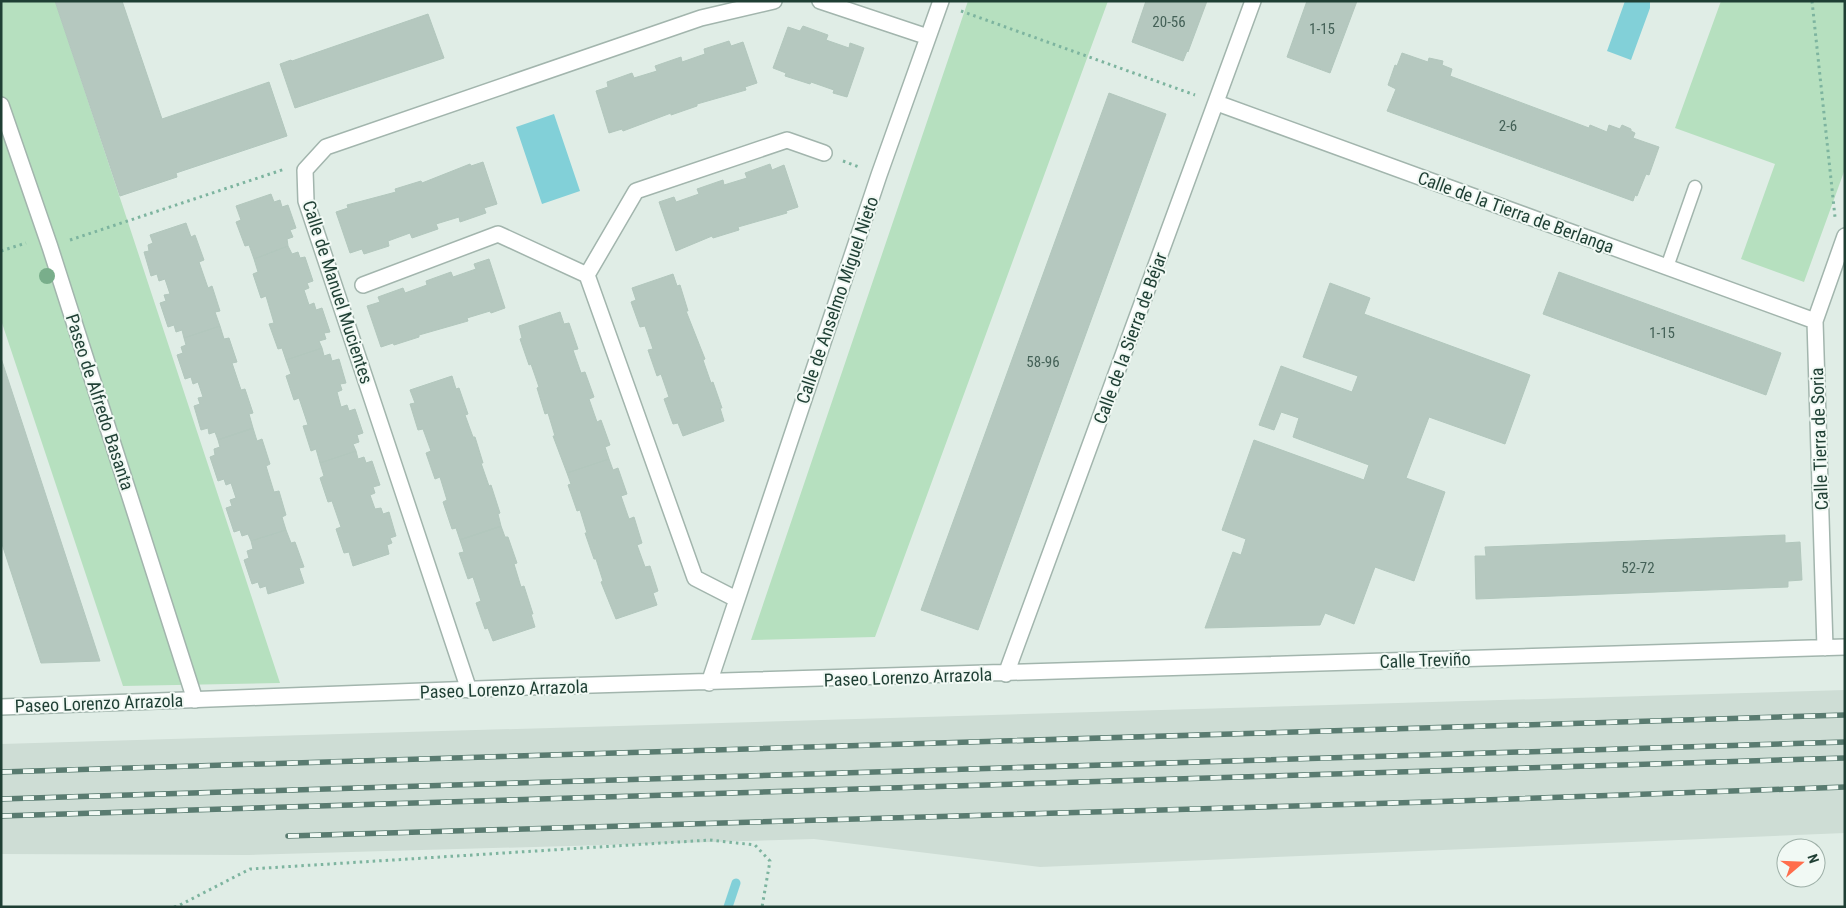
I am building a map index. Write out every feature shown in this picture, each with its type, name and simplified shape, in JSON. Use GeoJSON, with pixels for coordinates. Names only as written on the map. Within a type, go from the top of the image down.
{"type":"FeatureCollection","features":[{"type":"Feature","properties":{"kind":"street"},"geometry":{"type":"LineString","coordinates":[[305,170],[326,147],[701,18],[774,1]]}},
{"type":"Feature","properties":{"kind":"street"},"geometry":{"type":"LineString","coordinates":[[820,1],[928,37]]}},
{"type":"Feature","properties":{"kind":"street","name":"Calle de la Sierra de Béjar"},"geometry":{"type":"LineString","coordinates":[[1006,674],[1253,1]]}},
{"type":"Feature","properties":{"kind":"street","name":"Calle de Anselmo Miguel Nieto"},"geometry":{"type":"LineString","coordinates":[[709,683],[940,3]]}},
{"type":"Feature","properties":{"kind":"street","name":"Calle de la Tierra de Berlanga"},"geometry":{"type":"LineString","coordinates":[[1217,103],[1815,321]]}},
{"type":"Feature","properties":{"kind":"street","name":"Paseo de Alfredo Basanta"},"geometry":{"type":"LineString","coordinates":[[1,105],[50,247],[195,700]]}},
{"type":"Feature","properties":{"kind":"street"},"geometry":{"type":"LineString","coordinates":[[587,275],[636,191],[787,140],[824,153]]}},
{"type":"Feature","properties":{"kind":"street","name":"Calle de Manuel Mucientes"},"geometry":{"type":"LineString","coordinates":[[305,170],[306,201],[469,690]]}},
{"type":"Feature","properties":{"kind":"street"},"geometry":{"type":"LineString","coordinates":[[363,285],[498,234],[587,275],[695,578],[736,599]]}},
{"type":"Feature","properties":{"kind":"street","name":"Calle Tierra de Soria"},"geometry":{"type":"LineString","coordinates":[[1825,648],[1815,321],[1845,236]]}},
{"type":"Feature","properties":{"kind":"street","name":"Calle Treviño"},"geometry":{"type":"LineString","coordinates":[[1006,674],[1845,647]]}},
{"type":"Feature","properties":{"kind":"street","name":"Paseo Lorenzo Arrazola"},"geometry":{"type":"LineString","coordinates":[[1,706],[1006,674]]}},
{"type":"Feature","properties":{"kind":"lane"},"geometry":{"type":"LineString","coordinates":[[1667,268],[1696,187]]}},
{"type":"Feature","properties":{"kind":"path"},"geometry":{"type":"LineString","coordinates":[[1812,1],[1839,252]]}},
{"type":"Feature","properties":{"kind":"path"},"geometry":{"type":"LineString","coordinates":[[940,3],[1217,103]]}},
{"type":"Feature","properties":{"kind":"path"},"geometry":{"type":"LineString","coordinates":[[824,153],[880,175]]}},
{"type":"Feature","properties":{"kind":"path"},"geometry":{"type":"LineString","coordinates":[[50,247],[282,168],[305,170]]}},
{"type":"Feature","properties":{"kind":"path"},"geometry":{"type":"LineString","coordinates":[[174,907],[250,869],[710,840],[755,845],[770,861],[762,907]]}},
{"type":"Feature","properties":{"kind":"shaded area"},"geometry":{"type":"Polygon","coordinates":[[[1845,690],[1845,833],[1040,867],[814,839],[249,855],[1,854],[1,744],[1845,690]]]}},
{"type":"Feature","properties":{"kind":"green space"},"geometry":{"type":"Polygon","coordinates":[[[1,1],[55,1],[280,683],[123,686],[1,320],[1,1]]]}},
{"type":"Feature","properties":{"kind":"green space"},"geometry":{"type":"Polygon","coordinates":[[[968,1],[1108,1],[875,637],[751,640],[968,1]]]}},
{"type":"Feature","properties":{"kind":"green space"},"geometry":{"type":"Polygon","coordinates":[[[1721,1],[1845,1],[1845,169],[1804,282],[1741,259],[1775,164],[1675,128],[1721,1]]]}},
{"type":"Feature","properties":{"kind":"water"},"geometry":{"type":"Polygon","coordinates":[[[1625,1],[1650,1],[1650,8],[1631,60],[1607,51],[1625,1]]]}},
{"type":"Feature","properties":{"kind":"water"},"geometry":{"type":"Polygon","coordinates":[[[554,114],[580,191],[542,204],[516,127],[554,114]]]}},
{"type":"Feature","properties":{"kind":"building"},"geometry":{"type":"Polygon","coordinates":[[[55,1],[122,1],[162,119],[269,82],[287,136],[176,173],[177,177],[120,196],[55,1]]]}},
{"type":"Feature","properties":{"kind":"building"},"geometry":{"type":"Polygon","coordinates":[[[1146,1],[1207,1],[1183,61],[1132,42],[1146,1]]]}},
{"type":"Feature","properties":{"kind":"building"},"geometry":{"type":"Polygon","coordinates":[[[1307,1],[1357,1],[1330,73],[1287,57],[1307,1]]]}},
{"type":"Feature","properties":{"kind":"building"},"geometry":{"type":"Polygon","coordinates":[[[428,14],[444,58],[295,108],[280,64],[428,14]]]}},
{"type":"Feature","properties":{"kind":"building"},"geometry":{"type":"Polygon","coordinates":[[[803,26],[828,35],[826,40],[849,48],[850,43],[864,48],[847,97],[833,93],[834,90],[811,82],[810,84],[785,76],[786,73],[773,68],[788,27],[800,31],[803,26]]]}},
{"type":"Feature","properties":{"kind":"building"},"geometry":{"type":"Polygon","coordinates":[[[729,41],[731,46],[743,42],[757,83],[745,87],[746,90],[697,104],[697,106],[671,115],[671,113],[623,131],[622,129],[609,133],[596,91],[608,87],[607,82],[632,73],[634,78],[657,71],[655,66],[681,57],[682,62],[705,54],[704,49],[729,41]]]}},
{"type":"Feature","properties":{"kind":"building"},"geometry":{"type":"Polygon","coordinates":[[[1402,53],[1428,62],[1429,58],[1443,61],[1442,65],[1452,69],[1450,76],[1589,128],[1590,125],[1607,132],[1609,125],[1620,129],[1622,125],[1631,129],[1635,133],[1633,138],[1659,147],[1649,175],[1646,174],[1633,201],[1387,111],[1396,89],[1388,85],[1395,65],[1397,66],[1402,53]]]}},
{"type":"Feature","properties":{"kind":"building"},"geometry":{"type":"Polygon","coordinates":[[[1109,93],[1166,114],[978,630],[921,610],[1109,93]]]}},
{"type":"Feature","properties":{"kind":"building"},"geometry":{"type":"Polygon","coordinates":[[[483,162],[497,204],[484,208],[486,213],[460,222],[459,217],[436,224],[438,229],[412,238],[410,233],[388,241],[389,246],[364,254],[362,249],[350,253],[336,212],[348,208],[347,205],[396,192],[395,189],[421,181],[422,183],[470,164],[471,166],[483,162]]]}},
{"type":"Feature","properties":{"kind":"building"},"geometry":{"type":"Polygon","coordinates":[[[770,164],[772,170],[784,165],[798,207],[786,211],[787,213],[738,227],[739,230],[713,238],[712,236],[676,251],[659,202],[674,197],[676,202],[699,194],[697,189],[723,180],[724,185],[747,178],[745,173],[770,164]]]}},
{"type":"Feature","properties":{"kind":"building"},"geometry":{"type":"Polygon","coordinates":[[[271,194],[274,202],[280,200],[282,207],[288,205],[296,228],[290,230],[293,237],[287,239],[288,246],[254,259],[249,245],[245,246],[236,222],[241,220],[236,206],[271,194]]]}},
{"type":"Feature","properties":{"kind":"building"},"geometry":{"type":"Polygon","coordinates":[[[186,223],[191,237],[195,235],[204,260],[199,262],[208,288],[212,286],[220,311],[215,312],[220,326],[184,338],[182,330],[176,332],[174,325],[168,327],[160,303],[166,301],[164,295],[170,294],[165,279],[159,281],[157,274],[151,276],[144,252],[149,251],[148,245],[153,243],[150,235],[186,223]]]}},
{"type":"Feature","properties":{"kind":"building"},"geometry":{"type":"Polygon","coordinates":[[[288,246],[292,254],[298,252],[300,258],[305,257],[313,281],[307,283],[309,288],[304,290],[309,305],[314,303],[316,310],[322,308],[330,332],[324,333],[326,339],[319,341],[322,348],[286,360],[282,348],[278,349],[269,324],[274,323],[266,296],[261,298],[253,274],[258,272],[254,259],[288,246]]]}},
{"type":"Feature","properties":{"kind":"building"},"geometry":{"type":"Polygon","coordinates":[[[489,259],[505,308],[467,318],[468,321],[419,335],[419,337],[394,345],[393,343],[381,347],[367,306],[380,302],[378,297],[403,288],[405,293],[427,285],[426,281],[451,272],[453,277],[476,269],[474,264],[489,259]]]}},
{"type":"Feature","properties":{"kind":"building"},"geometry":{"type":"Polygon","coordinates":[[[1559,272],[1781,353],[1766,395],[1543,314],[1559,272]]]}},
{"type":"Feature","properties":{"kind":"building"},"geometry":{"type":"Polygon","coordinates":[[[673,274],[677,286],[680,285],[688,311],[686,311],[705,359],[703,360],[711,383],[713,382],[722,408],[720,408],[724,421],[683,436],[678,423],[673,424],[664,399],[669,397],[661,374],[657,376],[648,350],[653,349],[645,326],[640,327],[631,302],[636,300],[632,288],[673,274]]]}},
{"type":"Feature","properties":{"kind":"building"},"geometry":{"type":"Polygon","coordinates":[[[1330,283],[1370,298],[1364,314],[1530,375],[1505,444],[1429,417],[1406,478],[1445,492],[1414,581],[1375,567],[1354,624],[1325,613],[1320,625],[1205,628],[1233,552],[1241,555],[1246,539],[1222,530],[1254,440],[1364,480],[1369,465],[1293,437],[1299,418],[1281,412],[1274,430],[1259,425],[1281,366],[1352,392],[1358,376],[1303,357],[1330,283]]]}},
{"type":"Feature","properties":{"kind":"building"},"geometry":{"type":"Polygon","coordinates":[[[560,312],[564,324],[569,323],[578,349],[573,350],[581,373],[585,372],[594,397],[589,399],[597,422],[601,420],[610,445],[605,447],[609,459],[567,473],[553,436],[555,436],[548,413],[545,414],[537,388],[539,387],[531,364],[529,365],[520,339],[522,338],[519,326],[560,312]]]}},
{"type":"Feature","properties":{"kind":"building"},"geometry":{"type":"Polygon","coordinates":[[[220,326],[224,339],[229,338],[237,362],[232,363],[241,390],[245,389],[253,413],[249,414],[253,428],[218,440],[215,432],[209,434],[208,428],[201,430],[194,406],[200,404],[198,398],[203,397],[198,382],[193,384],[191,377],[185,379],[177,355],[183,353],[181,347],[186,345],[184,338],[220,326]]]}},
{"type":"Feature","properties":{"kind":"building"},"geometry":{"type":"Polygon","coordinates":[[[322,348],[324,356],[330,354],[332,361],[339,359],[346,383],[340,384],[342,390],[337,392],[341,407],[347,405],[349,411],[355,409],[363,433],[357,435],[359,442],[353,444],[356,451],[320,463],[316,449],[311,451],[303,426],[308,425],[299,398],[294,400],[286,376],[291,374],[286,360],[322,348]]]}},
{"type":"Feature","properties":{"kind":"building"},"geometry":{"type":"Polygon","coordinates":[[[1,358],[100,661],[41,663],[1,541],[1,358]]]}},
{"type":"Feature","properties":{"kind":"building"},"geometry":{"type":"Polygon","coordinates":[[[452,376],[456,389],[459,388],[468,414],[465,415],[473,437],[475,437],[489,486],[491,485],[500,513],[498,514],[501,526],[460,540],[456,528],[452,529],[443,502],[447,500],[440,477],[435,479],[426,453],[431,451],[423,429],[418,430],[410,404],[415,403],[410,390],[452,376]]]}},
{"type":"Feature","properties":{"kind":"building"},"geometry":{"type":"Polygon","coordinates":[[[253,428],[257,441],[262,439],[270,464],[266,466],[274,492],[279,491],[286,515],[282,517],[286,530],[251,541],[248,534],[242,536],[240,530],[234,532],[226,508],[232,506],[230,500],[236,498],[231,483],[226,485],[224,479],[218,481],[210,457],[215,455],[214,449],[220,447],[218,440],[253,428]]]}},
{"type":"Feature","properties":{"kind":"building"},"geometry":{"type":"Polygon","coordinates":[[[356,451],[358,459],[364,457],[366,463],[372,461],[380,485],[373,487],[375,493],[370,495],[375,509],[381,508],[383,514],[389,512],[396,536],[390,538],[392,543],[387,545],[389,554],[353,566],[349,552],[344,553],[336,529],[341,527],[332,501],[328,502],[320,478],[324,476],[320,463],[356,451]]]}},
{"type":"Feature","properties":{"kind":"building"},"geometry":{"type":"Polygon","coordinates":[[[609,459],[613,470],[618,468],[627,494],[621,496],[629,519],[634,517],[642,543],[637,545],[645,567],[650,566],[658,591],[653,593],[657,605],[616,619],[601,582],[603,581],[585,533],[587,533],[580,510],[577,511],[568,485],[571,484],[567,473],[609,459]]]}},
{"type":"Feature","properties":{"kind":"building"},"geometry":{"type":"Polygon","coordinates":[[[501,526],[505,537],[508,537],[517,563],[514,564],[521,587],[524,586],[535,627],[493,641],[488,628],[485,629],[476,603],[481,601],[473,577],[468,579],[459,553],[464,552],[460,540],[501,526]]]}},
{"type":"Feature","properties":{"kind":"building"},"geometry":{"type":"Polygon","coordinates":[[[286,530],[291,543],[295,542],[304,567],[299,568],[304,583],[268,594],[266,586],[260,588],[258,582],[252,584],[244,560],[249,558],[247,551],[253,549],[251,541],[286,530]]]}},
{"type":"Feature","properties":{"kind":"building"},"geometry":{"type":"Polygon","coordinates":[[[1785,535],[1785,543],[1800,542],[1802,580],[1788,581],[1788,587],[1476,599],[1475,556],[1486,556],[1485,547],[1785,535]]]}},
{"type":"Feature","properties":{"kind":"waterway"},"geometry":{"type":"LineString","coordinates":[[728,907],[736,883]]}},
{"type":"Feature","properties":{"kind":"railway"},"geometry":{"type":"LineString","coordinates":[[1,772],[1845,715]]}},
{"type":"Feature","properties":{"kind":"railway"},"geometry":{"type":"LineString","coordinates":[[1,799],[1845,742]]}},
{"type":"Feature","properties":{"kind":"railway"},"geometry":{"type":"LineString","coordinates":[[1,816],[1845,758]]}},
{"type":"Feature","properties":{"kind":"railway"},"geometry":{"type":"LineString","coordinates":[[288,836],[1427,802],[1845,787]]}}]}
